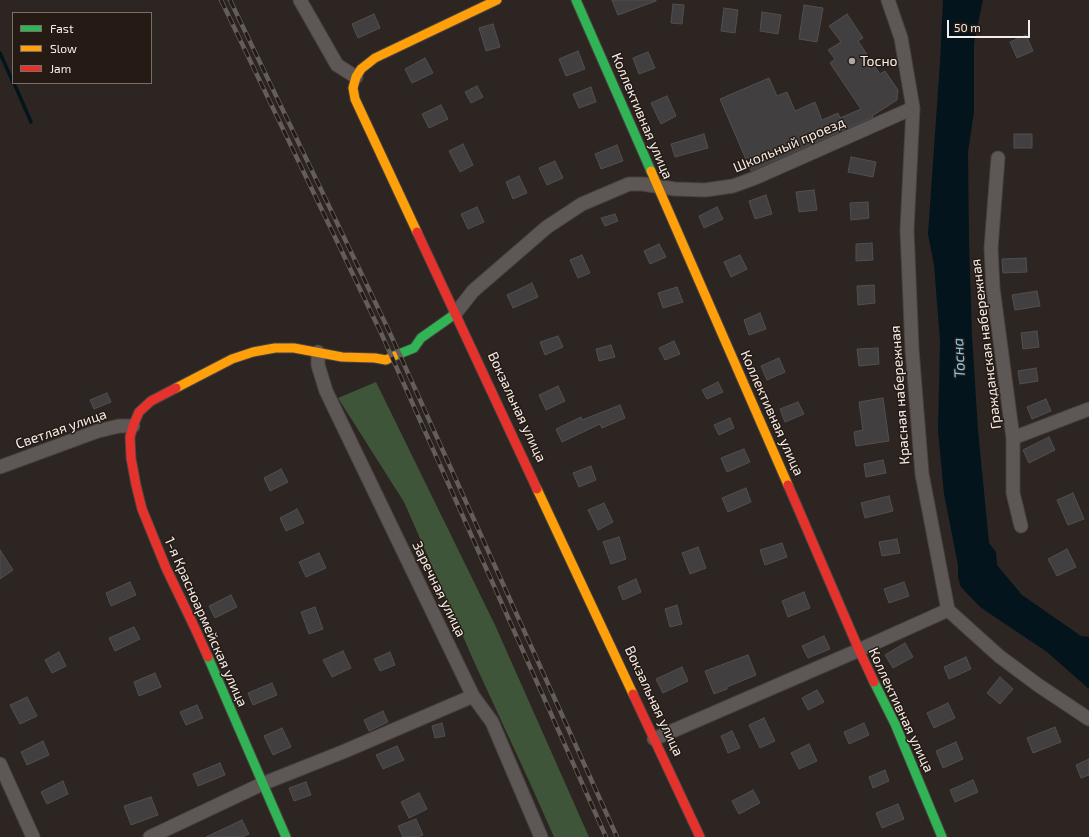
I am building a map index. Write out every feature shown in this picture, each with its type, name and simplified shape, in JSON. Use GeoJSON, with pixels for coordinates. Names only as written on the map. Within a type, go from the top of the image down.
{"type":"FeatureCollection","features":[{"type":"Feature","properties":{"kind":"street"},"geometry":{"type":"LineString","coordinates":[[300,0],[337,65],[356,78],[361,69],[375,58],[497,0]]}},
{"type":"Feature","properties":{"kind":"street","name":"Коллективная улица"},"geometry":{"type":"LineString","coordinates":[[576,0],[820,557],[859,650],[895,724],[942,837]]}},
{"type":"Feature","properties":{"kind":"street","name":"Красная набережная"},"geometry":{"type":"LineString","coordinates":[[888,0],[901,38],[913,108],[907,230],[912,349],[922,474],[948,610]]}},
{"type":"Feature","properties":{"kind":"street","name":"Вокзальная улица"},"geometry":{"type":"LineString","coordinates":[[356,78],[354,88],[355,99],[700,837]]}},
{"type":"Feature","properties":{"kind":"street","name":"Школьный проезд"},"geometry":{"type":"LineString","coordinates":[[455,314],[473,291],[547,227],[582,204],[629,184],[643,184],[674,189],[705,190],[733,186],[755,178],[913,108]]}},
{"type":"Feature","properties":{"kind":"street","name":"Гражданская набережная"},"geometry":{"type":"LineString","coordinates":[[998,158],[991,248],[993,288],[1013,438],[1013,494],[1021,526]]}},
{"type":"Feature","properties":{"kind":"street"},"geometry":{"type":"LineString","coordinates":[[318,352],[342,357],[375,358],[386,360],[414,348],[421,338],[455,314]]}},
{"type":"Feature","properties":{"kind":"street"},"geometry":{"type":"LineString","coordinates":[[375,358],[387,350],[412,339],[421,338]]}},
{"type":"Feature","properties":{"kind":"street","name":"1-я Красноармейская улица"},"geometry":{"type":"LineString","coordinates":[[286,837],[193,624],[166,568],[142,509],[131,458],[130,437],[132,426],[138,412],[151,401],[232,359],[253,352],[280,348],[294,348],[318,352]]}},
{"type":"Feature","properties":{"kind":"street","name":"Заречная улица"},"geometry":{"type":"LineString","coordinates":[[318,352],[318,365],[326,391],[473,696],[492,722],[541,837]]}},
{"type":"Feature","properties":{"kind":"street"},"geometry":{"type":"LineString","coordinates":[[1013,438],[1089,408]]}},
{"type":"Feature","properties":{"kind":"street","name":"Светлая улица"},"geometry":{"type":"LineString","coordinates":[[0,468],[98,431],[119,426],[132,426]]}},
{"type":"Feature","properties":{"kind":"street"},"geometry":{"type":"LineString","coordinates":[[654,739],[948,610],[999,656],[1038,685],[1089,719]]}},
{"type":"Feature","properties":{"kind":"street"},"geometry":{"type":"LineString","coordinates":[[150,837],[262,784],[345,752],[473,696]]}},
{"type":"Feature","properties":{"kind":"street"},"geometry":{"type":"LineString","coordinates":[[0,764],[33,837]]}},
{"type":"Feature","properties":{"kind":"green space"},"geometry":{"type":"Polygon","coordinates":[[[376,382],[495,625],[589,837],[554,837],[476,666],[404,502],[338,398],[376,382]]]}},
{"type":"Feature","properties":{"kind":"water","name":"Тосна"},"geometry":{"type":"Polygon","coordinates":[[[943,0],[983,0],[974,43],[974,112],[968,152],[972,336],[978,430],[989,543],[996,552],[997,565],[1022,595],[1081,636],[1089,637],[1089,689],[1047,652],[980,607],[961,587],[958,578],[958,565],[944,494],[938,431],[940,341],[934,265],[928,234],[943,0]]]}},
{"type":"Feature","properties":{"kind":"building"},"geometry":{"type":"Polygon","coordinates":[[[612,0],[656,0],[656,1],[618,15],[612,0]]]}},
{"type":"Feature","properties":{"kind":"building"},"geometry":{"type":"Polygon","coordinates":[[[673,4],[684,5],[682,24],[671,23],[673,4]]]}},
{"type":"Feature","properties":{"kind":"building"},"geometry":{"type":"Polygon","coordinates":[[[804,5],[823,8],[817,42],[799,39],[804,5]]]}},
{"type":"Feature","properties":{"kind":"building"},"geometry":{"type":"Polygon","coordinates":[[[724,8],[738,10],[735,33],[721,31],[724,8]]]}},
{"type":"Feature","properties":{"kind":"building"},"geometry":{"type":"Polygon","coordinates":[[[762,12],[781,15],[778,34],[760,31],[762,12]]]}},
{"type":"Feature","properties":{"kind":"building"},"geometry":{"type":"Polygon","coordinates":[[[374,14],[380,28],[358,38],[352,24],[374,14]]]}},
{"type":"Feature","properties":{"kind":"building"},"geometry":{"type":"Polygon","coordinates":[[[847,14],[863,38],[858,41],[880,74],[885,71],[898,90],[897,100],[872,116],[873,117],[751,171],[720,99],[769,78],[777,96],[787,92],[795,111],[815,102],[822,120],[838,113],[840,118],[861,109],[830,63],[835,59],[828,50],[841,42],[829,26],[847,14]]]}},
{"type":"Feature","properties":{"kind":"building"},"geometry":{"type":"Polygon","coordinates":[[[493,24],[500,47],[486,51],[479,28],[493,24]]]}},
{"type":"Feature","properties":{"kind":"building"},"geometry":{"type":"Polygon","coordinates":[[[1026,35],[1033,51],[1017,58],[1010,42],[1026,35]]]}},
{"type":"Feature","properties":{"kind":"building"},"geometry":{"type":"Polygon","coordinates":[[[578,51],[585,69],[566,76],[559,59],[578,51]]]}},
{"type":"Feature","properties":{"kind":"building"},"geometry":{"type":"Polygon","coordinates":[[[648,52],[655,68],[639,74],[633,58],[648,52]]]}},
{"type":"Feature","properties":{"kind":"building"},"geometry":{"type":"Polygon","coordinates":[[[425,58],[433,73],[412,83],[405,69],[425,58]]]}},
{"type":"Feature","properties":{"kind":"building"},"geometry":{"type":"Polygon","coordinates":[[[477,86],[483,97],[471,103],[465,92],[477,86]]]}},
{"type":"Feature","properties":{"kind":"building"},"geometry":{"type":"Polygon","coordinates":[[[591,87],[596,102],[579,108],[573,94],[591,87]]]}},
{"type":"Feature","properties":{"kind":"building"},"geometry":{"type":"Polygon","coordinates":[[[667,96],[676,116],[661,124],[651,103],[667,96]]]}},
{"type":"Feature","properties":{"kind":"building"},"geometry":{"type":"Polygon","coordinates":[[[441,105],[448,119],[429,128],[422,114],[441,105]]]}},
{"type":"Feature","properties":{"kind":"building"},"geometry":{"type":"Polygon","coordinates":[[[704,134],[708,148],[675,157],[671,144],[704,134]]]}},
{"type":"Feature","properties":{"kind":"building"},"geometry":{"type":"Polygon","coordinates":[[[1014,134],[1032,134],[1032,148],[1014,148],[1014,134]]]}},
{"type":"Feature","properties":{"kind":"building"},"geometry":{"type":"Polygon","coordinates":[[[463,144],[473,165],[460,172],[449,151],[463,144]]]}},
{"type":"Feature","properties":{"kind":"building"},"geometry":{"type":"Polygon","coordinates":[[[617,145],[623,161],[601,169],[595,154],[617,145]]]}},
{"type":"Feature","properties":{"kind":"building"},"geometry":{"type":"Polygon","coordinates":[[[851,157],[876,162],[873,177],[848,172],[851,157]]]}},
{"type":"Feature","properties":{"kind":"building"},"geometry":{"type":"Polygon","coordinates":[[[555,161],[563,178],[547,185],[539,168],[555,161]]]}},
{"type":"Feature","properties":{"kind":"building"},"geometry":{"type":"Polygon","coordinates":[[[519,176],[527,193],[513,199],[506,182],[519,176]]]}},
{"type":"Feature","properties":{"kind":"building"},"geometry":{"type":"Polygon","coordinates":[[[814,190],[817,210],[799,212],[796,192],[814,190]]]}},
{"type":"Feature","properties":{"kind":"building"},"geometry":{"type":"Polygon","coordinates":[[[766,195],[772,214],[755,219],[749,201],[766,195]]]}},
{"type":"Feature","properties":{"kind":"building"},"geometry":{"type":"Polygon","coordinates":[[[868,202],[869,218],[851,220],[850,203],[868,202]]]}},
{"type":"Feature","properties":{"kind":"building"},"geometry":{"type":"Polygon","coordinates":[[[477,207],[484,222],[468,229],[461,214],[477,207]]]}},
{"type":"Feature","properties":{"kind":"building"},"geometry":{"type":"Polygon","coordinates":[[[717,207],[723,219],[704,228],[699,216],[717,207]]]}},
{"type":"Feature","properties":{"kind":"building"},"geometry":{"type":"Polygon","coordinates":[[[615,214],[618,221],[605,226],[601,218],[615,214]]]}},
{"type":"Feature","properties":{"kind":"building"},"geometry":{"type":"Polygon","coordinates":[[[872,243],[873,260],[856,261],[856,244],[872,243]]]}},
{"type":"Feature","properties":{"kind":"building"},"geometry":{"type":"Polygon","coordinates":[[[659,244],[666,257],[650,264],[644,251],[659,244]]]}},
{"type":"Feature","properties":{"kind":"building"},"geometry":{"type":"Polygon","coordinates":[[[582,255],[590,273],[578,278],[570,260],[582,255]]]}},
{"type":"Feature","properties":{"kind":"building"},"geometry":{"type":"Polygon","coordinates":[[[740,255],[747,269],[731,277],[724,262],[740,255]]]}},
{"type":"Feature","properties":{"kind":"building"},"geometry":{"type":"Polygon","coordinates":[[[1026,258],[1027,272],[1003,273],[1002,259],[1026,258]]]}},
{"type":"Feature","properties":{"kind":"building"},"geometry":{"type":"Polygon","coordinates":[[[532,283],[538,297],[513,308],[507,295],[532,283]]]}},
{"type":"Feature","properties":{"kind":"building"},"geometry":{"type":"Polygon","coordinates":[[[874,285],[875,303],[858,305],[857,286],[874,285]]]}},
{"type":"Feature","properties":{"kind":"building"},"geometry":{"type":"Polygon","coordinates":[[[677,287],[683,302],[663,308],[658,293],[677,287]]]}},
{"type":"Feature","properties":{"kind":"building"},"geometry":{"type":"Polygon","coordinates":[[[1037,291],[1040,306],[1015,310],[1012,295],[1037,291]]]}},
{"type":"Feature","properties":{"kind":"building"},"geometry":{"type":"Polygon","coordinates":[[[760,313],[766,329],[749,335],[744,320],[760,313]]]}},
{"type":"Feature","properties":{"kind":"building"},"geometry":{"type":"Polygon","coordinates":[[[1037,331],[1039,347],[1023,349],[1021,333],[1037,331]]]}},
{"type":"Feature","properties":{"kind":"building"},"geometry":{"type":"Polygon","coordinates":[[[558,336],[563,347],[545,355],[540,342],[558,336]]]}},
{"type":"Feature","properties":{"kind":"building"},"geometry":{"type":"Polygon","coordinates":[[[674,341],[680,354],[665,360],[659,348],[674,341]]]}},
{"type":"Feature","properties":{"kind":"building"},"geometry":{"type":"Polygon","coordinates":[[[611,345],[615,357],[599,361],[596,349],[611,345]]]}},
{"type":"Feature","properties":{"kind":"building"},"geometry":{"type":"Polygon","coordinates":[[[878,348],[879,364],[859,366],[857,349],[878,348]]]}},
{"type":"Feature","properties":{"kind":"building"},"geometry":{"type":"Polygon","coordinates":[[[779,358],[785,372],[767,380],[761,366],[779,358]]]}},
{"type":"Feature","properties":{"kind":"building"},"geometry":{"type":"Polygon","coordinates":[[[1036,368],[1038,381],[1020,384],[1018,371],[1036,368]]]}},
{"type":"Feature","properties":{"kind":"building"},"geometry":{"type":"Polygon","coordinates":[[[718,382],[723,392],[707,399],[702,390],[718,382]]]}},
{"type":"Feature","properties":{"kind":"building"},"geometry":{"type":"Polygon","coordinates":[[[558,386],[565,401],[546,410],[539,395],[558,386]]]}},
{"type":"Feature","properties":{"kind":"building"},"geometry":{"type":"Polygon","coordinates":[[[107,393],[111,402],[94,409],[90,400],[107,393]]]}},
{"type":"Feature","properties":{"kind":"building"},"geometry":{"type":"Polygon","coordinates":[[[883,398],[889,441],[856,446],[854,432],[863,430],[859,402],[883,398]]]}},
{"type":"Feature","properties":{"kind":"building"},"geometry":{"type":"Polygon","coordinates":[[[1046,399],[1051,411],[1032,419],[1027,407],[1046,399]]]}},
{"type":"Feature","properties":{"kind":"building"},"geometry":{"type":"Polygon","coordinates":[[[798,402],[804,414],[785,422],[780,409],[798,402]]]}},
{"type":"Feature","properties":{"kind":"building"},"geometry":{"type":"Polygon","coordinates":[[[620,405],[625,418],[602,428],[600,424],[562,442],[556,429],[581,417],[582,420],[620,405]]]}},
{"type":"Feature","properties":{"kind":"building"},"geometry":{"type":"Polygon","coordinates":[[[730,418],[734,428],[719,435],[714,425],[730,418]]]}},
{"type":"Feature","properties":{"kind":"building"},"geometry":{"type":"Polygon","coordinates":[[[1049,437],[1055,450],[1029,463],[1023,450],[1049,437]]]}},
{"type":"Feature","properties":{"kind":"building"},"geometry":{"type":"Polygon","coordinates":[[[744,449],[750,462],[727,472],[721,458],[744,449]]]}},
{"type":"Feature","properties":{"kind":"building"},"geometry":{"type":"Polygon","coordinates":[[[883,460],[886,473],[866,477],[864,464],[883,460]]]}},
{"type":"Feature","properties":{"kind":"building"},"geometry":{"type":"Polygon","coordinates":[[[591,466],[596,480],[579,487],[573,473],[591,466]]]}},
{"type":"Feature","properties":{"kind":"building"},"geometry":{"type":"Polygon","coordinates":[[[281,469],[288,482],[270,491],[264,478],[281,469]]]}},
{"type":"Feature","properties":{"kind":"building"},"geometry":{"type":"Polygon","coordinates":[[[746,488],[751,502],[728,512],[722,498],[746,488]]]}},
{"type":"Feature","properties":{"kind":"building"},"geometry":{"type":"Polygon","coordinates":[[[1073,493],[1084,519],[1068,525],[1057,500],[1073,493]]]}},
{"type":"Feature","properties":{"kind":"building"},"geometry":{"type":"Polygon","coordinates":[[[889,496],[893,511],[865,518],[861,503],[889,496]]]}},
{"type":"Feature","properties":{"kind":"building"},"geometry":{"type":"Polygon","coordinates":[[[604,503],[613,522],[598,530],[588,510],[604,503]]]}},
{"type":"Feature","properties":{"kind":"building"},"geometry":{"type":"Polygon","coordinates":[[[297,509],[304,523],[286,531],[280,518],[297,509]]]}},
{"type":"Feature","properties":{"kind":"building"},"geometry":{"type":"Polygon","coordinates":[[[619,537],[626,559],[611,564],[603,542],[619,537]]]}},
{"type":"Feature","properties":{"kind":"building"},"geometry":{"type":"Polygon","coordinates":[[[897,539],[900,553],[882,556],[879,542],[897,539]]]}},
{"type":"Feature","properties":{"kind":"building"},"geometry":{"type":"Polygon","coordinates":[[[782,543],[787,557],[765,565],[760,550],[782,543]]]}},
{"type":"Feature","properties":{"kind":"building"},"geometry":{"type":"Polygon","coordinates":[[[698,547],[706,568],[690,574],[682,553],[698,547]]]}},
{"type":"Feature","properties":{"kind":"building"},"geometry":{"type":"Polygon","coordinates":[[[1067,549],[1076,567],[1057,576],[1048,559],[1067,549]]]}},
{"type":"Feature","properties":{"kind":"building"},"geometry":{"type":"Polygon","coordinates":[[[0,550],[13,570],[0,579],[0,550]]]}},
{"type":"Feature","properties":{"kind":"building"},"geometry":{"type":"Polygon","coordinates":[[[319,553],[326,568],[306,577],[299,562],[319,553]]]}},
{"type":"Feature","properties":{"kind":"building"},"geometry":{"type":"Polygon","coordinates":[[[636,579],[641,592],[623,600],[618,587],[636,579]]]}},
{"type":"Feature","properties":{"kind":"building"},"geometry":{"type":"Polygon","coordinates":[[[130,582],[136,595],[111,606],[106,593],[130,582]]]}},
{"type":"Feature","properties":{"kind":"building"},"geometry":{"type":"Polygon","coordinates":[[[904,582],[909,596],[889,603],[884,589],[904,582]]]}},
{"type":"Feature","properties":{"kind":"building"},"geometry":{"type":"Polygon","coordinates":[[[804,592],[810,608],[788,617],[782,601],[804,592]]]}},
{"type":"Feature","properties":{"kind":"building"},"geometry":{"type":"Polygon","coordinates":[[[231,595],[237,607],[215,618],[209,606],[231,595]]]}},
{"type":"Feature","properties":{"kind":"building"},"geometry":{"type":"Polygon","coordinates":[[[677,605],[682,624],[670,627],[665,609],[677,605]]]}},
{"type":"Feature","properties":{"kind":"building"},"geometry":{"type":"Polygon","coordinates":[[[315,607],[323,629],[309,634],[301,612],[315,607]]]}},
{"type":"Feature","properties":{"kind":"building"},"geometry":{"type":"Polygon","coordinates":[[[134,627],[140,639],[115,651],[109,638],[134,627]]]}},
{"type":"Feature","properties":{"kind":"building"},"geometry":{"type":"Polygon","coordinates":[[[824,636],[830,649],[808,658],[802,646],[824,636]]]}},
{"type":"Feature","properties":{"kind":"building"},"geometry":{"type":"Polygon","coordinates":[[[905,643],[913,657],[893,668],[885,655],[905,643]]]}},
{"type":"Feature","properties":{"kind":"building"},"geometry":{"type":"Polygon","coordinates":[[[343,651],[351,668],[332,677],[323,660],[343,651]]]}},
{"type":"Feature","properties":{"kind":"building"},"geometry":{"type":"Polygon","coordinates":[[[59,652],[66,666],[52,673],[45,660],[59,652]]]}},
{"type":"Feature","properties":{"kind":"building"},"geometry":{"type":"Polygon","coordinates":[[[390,652],[395,665],[380,671],[374,659],[390,652]]]}},
{"type":"Feature","properties":{"kind":"building"},"geometry":{"type":"Polygon","coordinates":[[[748,655],[756,675],[714,694],[705,671],[748,655]]]}},
{"type":"Feature","properties":{"kind":"building"},"geometry":{"type":"Polygon","coordinates":[[[966,657],[971,669],[949,679],[944,667],[966,657]]]}},
{"type":"Feature","properties":{"kind":"building"},"geometry":{"type":"Polygon","coordinates":[[[682,667],[688,681],[663,693],[656,679],[682,667]]]}},
{"type":"Feature","properties":{"kind":"building"},"geometry":{"type":"Polygon","coordinates":[[[155,673],[161,687],[139,696],[134,682],[155,673]]]}},
{"type":"Feature","properties":{"kind":"building"},"geometry":{"type":"Polygon","coordinates":[[[1000,677],[1013,689],[1000,704],[987,693],[1000,677]]]}},
{"type":"Feature","properties":{"kind":"building"},"geometry":{"type":"Polygon","coordinates":[[[272,683],[277,695],[253,705],[248,693],[272,683]]]}},
{"type":"Feature","properties":{"kind":"building"},"geometry":{"type":"Polygon","coordinates":[[[817,690],[824,702],[808,710],[802,698],[817,690]]]}},
{"type":"Feature","properties":{"kind":"building"},"geometry":{"type":"Polygon","coordinates":[[[27,697],[37,716],[20,724],[10,705],[27,697]]]}},
{"type":"Feature","properties":{"kind":"building"},"geometry":{"type":"Polygon","coordinates":[[[948,703],[955,718],[934,728],[927,713],[948,703]]]}},
{"type":"Feature","properties":{"kind":"building"},"geometry":{"type":"Polygon","coordinates":[[[197,705],[203,718],[186,725],[180,712],[197,705]]]}},
{"type":"Feature","properties":{"kind":"building"},"geometry":{"type":"Polygon","coordinates":[[[383,711],[388,722],[369,731],[364,720],[383,711]]]}},
{"type":"Feature","properties":{"kind":"building"},"geometry":{"type":"Polygon","coordinates":[[[764,718],[775,741],[760,748],[749,725],[764,718]]]}},
{"type":"Feature","properties":{"kind":"building"},"geometry":{"type":"Polygon","coordinates":[[[442,723],[445,736],[435,738],[432,726],[442,723]]]}},
{"type":"Feature","properties":{"kind":"building"},"geometry":{"type":"Polygon","coordinates":[[[864,723],[869,735],[849,744],[844,732],[864,723]]]}},
{"type":"Feature","properties":{"kind":"building"},"geometry":{"type":"Polygon","coordinates":[[[1055,727],[1061,742],[1033,753],[1027,738],[1055,727]]]}},
{"type":"Feature","properties":{"kind":"building"},"geometry":{"type":"Polygon","coordinates":[[[282,728],[291,747],[273,755],[264,736],[282,728]]]}},
{"type":"Feature","properties":{"kind":"building"},"geometry":{"type":"Polygon","coordinates":[[[732,731],[740,748],[728,753],[721,736],[732,731]]]}},
{"type":"Feature","properties":{"kind":"building"},"geometry":{"type":"Polygon","coordinates":[[[43,741],[49,755],[27,765],[21,752],[43,741]]]}},
{"type":"Feature","properties":{"kind":"building"},"geometry":{"type":"Polygon","coordinates":[[[956,742],[963,759],[943,768],[936,751],[956,742]]]}},
{"type":"Feature","properties":{"kind":"building"},"geometry":{"type":"Polygon","coordinates":[[[809,744],[817,761],[799,769],[791,753],[809,744]]]}},
{"type":"Feature","properties":{"kind":"building"},"geometry":{"type":"Polygon","coordinates":[[[397,746],[404,760],[383,769],[376,755],[397,746]]]}},
{"type":"Feature","properties":{"kind":"building"},"geometry":{"type":"Polygon","coordinates":[[[1089,759],[1089,775],[1081,778],[1076,765],[1089,759]]]}},
{"type":"Feature","properties":{"kind":"building"},"geometry":{"type":"Polygon","coordinates":[[[220,763],[225,775],[198,786],[193,774],[220,763]]]}},
{"type":"Feature","properties":{"kind":"building"},"geometry":{"type":"Polygon","coordinates":[[[885,770],[889,781],[873,788],[869,777],[885,770]]]}},
{"type":"Feature","properties":{"kind":"building"},"geometry":{"type":"Polygon","coordinates":[[[973,780],[978,792],[955,802],[950,790],[973,780]]]}},
{"type":"Feature","properties":{"kind":"building"},"geometry":{"type":"Polygon","coordinates":[[[63,781],[68,794],[47,804],[41,792],[63,781]]]}},
{"type":"Feature","properties":{"kind":"building"},"geometry":{"type":"Polygon","coordinates":[[[306,782],[311,795],[294,801],[289,788],[306,782]]]}},
{"type":"Feature","properties":{"kind":"building"},"geometry":{"type":"Polygon","coordinates":[[[753,790],[760,803],[739,814],[732,801],[753,790]]]}},
{"type":"Feature","properties":{"kind":"building"},"geometry":{"type":"Polygon","coordinates":[[[419,793],[427,809],[409,818],[401,802],[419,793]]]}},
{"type":"Feature","properties":{"kind":"building"},"geometry":{"type":"Polygon","coordinates":[[[151,797],[158,815],[131,825],[124,806],[151,797]]]}},
{"type":"Feature","properties":{"kind":"building"},"geometry":{"type":"Polygon","coordinates":[[[898,804],[904,819],[882,828],[876,813],[898,804]]]}},
{"type":"Feature","properties":{"kind":"building"},"geometry":{"type":"Polygon","coordinates":[[[416,819],[423,835],[417,837],[403,837],[398,826],[416,819]]]}},
{"type":"Feature","properties":{"kind":"building"},"geometry":{"type":"Polygon","coordinates":[[[242,820],[249,834],[242,837],[206,837],[242,820]]]}},
{"type":"Feature","properties":{"kind":"waterway"},"geometry":{"type":"LineString","coordinates":[[0,53],[12,80]]}},
{"type":"Feature","properties":{"kind":"waterway"},"geometry":{"type":"LineString","coordinates":[[14,84],[31,122]]}},
{"type":"Feature","properties":{"kind":"railway"},"geometry":{"type":"LineString","coordinates":[[221,0],[382,335],[606,837]]}},
{"type":"Feature","properties":{"kind":"railway"},"geometry":{"type":"LineString","coordinates":[[230,0],[389,331],[617,837]]}},
{"type":"Feature","properties":{"kind":"traffic: fast"},"geometry":{"type":"LineString","coordinates":[[576,0],[651,171]]}},
{"type":"Feature","properties":{"kind":"traffic: fast"},"geometry":{"type":"LineString","coordinates":[[394,356],[414,348],[421,338],[455,314]]}},
{"type":"Feature","properties":{"kind":"traffic: fast"},"geometry":{"type":"LineString","coordinates":[[208,657],[286,837]]}},
{"type":"Feature","properties":{"kind":"traffic: fast"},"geometry":{"type":"LineString","coordinates":[[874,682],[895,724],[942,837]]}},
{"type":"Feature","properties":{"kind":"traffic: slow"},"geometry":{"type":"LineString","coordinates":[[417,232],[355,99],[353,88],[356,77],[361,69],[375,58],[497,0]]}},
{"type":"Feature","properties":{"kind":"traffic: slow"},"geometry":{"type":"LineString","coordinates":[[651,171],[788,485]]}},
{"type":"Feature","properties":{"kind":"traffic: slow"},"geometry":{"type":"LineString","coordinates":[[176,388],[232,359],[253,352],[275,348],[294,348],[342,357],[375,358],[386,360],[394,356]]}},
{"type":"Feature","properties":{"kind":"traffic: slow"},"geometry":{"type":"LineString","coordinates":[[537,489],[633,694]]}},
{"type":"Feature","properties":{"kind":"traffic: jam"},"geometry":{"type":"LineString","coordinates":[[417,232],[537,489]]}},
{"type":"Feature","properties":{"kind":"traffic: jam"},"geometry":{"type":"LineString","coordinates":[[176,388],[151,401],[139,412],[130,437],[131,458],[142,509],[166,568],[208,657]]}},
{"type":"Feature","properties":{"kind":"traffic: jam"},"geometry":{"type":"LineString","coordinates":[[788,485],[874,682]]}},
{"type":"Feature","properties":{"kind":"traffic: jam"},"geometry":{"type":"LineString","coordinates":[[633,694],[700,837]]}},
{"type":"Feature","properties":{"kind":"place","name":"Тосно"},"geometry":{"type":"Point","coordinates":[852,61]}}]}
